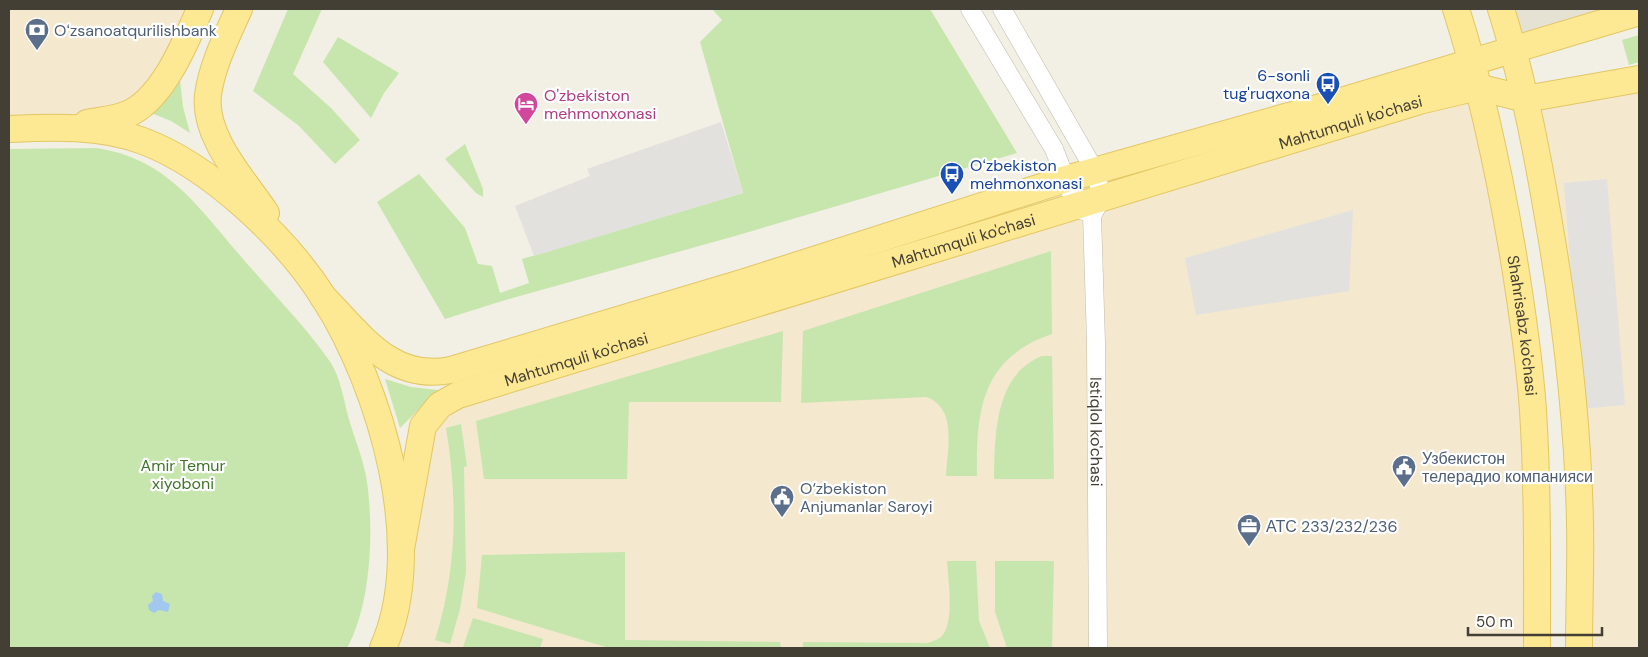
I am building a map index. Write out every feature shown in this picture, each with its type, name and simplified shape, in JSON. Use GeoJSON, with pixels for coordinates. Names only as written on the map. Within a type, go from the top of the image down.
{"type":"FeatureCollection","features":[{"type":"Feature","properties":{"kind":"main road"},"geometry":{"type":"LineString","coordinates":[[58,127],[117,117],[140,106],[158,88],[171,69],[200,9]]}},
{"type":"Feature","properties":{"kind":"main road"},"geometry":{"type":"LineString","coordinates":[[239,9],[211,83],[208,102],[212,127],[222,149],[319,290],[353,353],[378,422],[395,490],[401,549],[399,595],[392,625],[383,648]]}},
{"type":"Feature","properties":{"kind":"main road","name":"Shahrisabz ko'chasi"},"geometry":{"type":"LineString","coordinates":[[1456,9],[1475,74],[1500,181],[1519,294],[1530,379],[1538,520],[1537,648]]}},
{"type":"Feature","properties":{"kind":"main road"},"geometry":{"type":"LineString","coordinates":[[1501,9],[1525,100],[1554,253],[1574,408],[1580,524],[1579,648]]}},
{"type":"Feature","properties":{"kind":"main road","name":"Mahtumquli ko'chasi"},"geometry":{"type":"LineString","coordinates":[[401,549],[421,433],[430,415],[451,398],[1090,206],[1419,100],[1475,74],[1513,50],[1639,12]]}},
{"type":"Feature","properties":{"kind":"main road","name":"Mahtumquli ko'chasi"},"geometry":{"type":"LineString","coordinates":[[319,290],[386,359],[419,372],[441,372],[745,282],[1066,179],[1475,74],[1525,100],[1639,80]]}},
{"type":"Feature","properties":{"kind":"main road"},"geometry":{"type":"LineString","coordinates":[[9,129],[58,127],[94,129],[128,136],[177,157],[233,197],[284,247],[319,290]]}},
{"type":"Feature","properties":{"kind":"street"},"geometry":{"type":"LineString","coordinates":[[970,9],[1054,149],[1066,179],[1090,206]]}},
{"type":"Feature","properties":{"kind":"street"},"geometry":{"type":"LineString","coordinates":[[1002,9],[1095,171],[1090,206]]}},
{"type":"Feature","properties":{"kind":"street","name":"Istiqlol ko'chasi"},"geometry":{"type":"LineString","coordinates":[[1090,206],[1096,342],[1098,648]]}},
{"type":"Feature","properties":{"kind":"shaded area"},"geometry":{"type":"Polygon","coordinates":[[[9,9],[200,9],[144,103],[9,129],[9,9]]]}},
{"type":"Feature","properties":{"kind":"shaded area"},"geometry":{"type":"Polygon","coordinates":[[[1501,9],[1639,9],[1513,50],[1501,9]]]}},
{"type":"Feature","properties":{"kind":"shaded area"},"geometry":{"type":"Polygon","coordinates":[[[1639,79],[1639,648],[1579,648],[1580,524],[1525,99],[1639,79]]]}},
{"type":"Feature","properties":{"kind":"shaded area"},"geometry":{"type":"Polygon","coordinates":[[[1478,87],[1510,237],[1537,648],[399,648],[399,595],[430,415],[1478,87]]]}},
{"type":"Feature","properties":{"kind":"shaded area"},"geometry":{"type":"Polygon","coordinates":[[[721,122],[743,193],[534,256],[515,206],[590,176],[587,169],[721,122]]]}},
{"type":"Feature","properties":{"kind":"shaded area"},"geometry":{"type":"Polygon","coordinates":[[[1607,179],[1625,405],[1582,409],[1564,183],[1607,179]]]}},
{"type":"Feature","properties":{"kind":"shaded area"},"geometry":{"type":"Polygon","coordinates":[[[1353,210],[1349,291],[1196,315],[1185,258],[1353,210]]]}},
{"type":"Feature","properties":{"kind":"green space"},"geometry":{"type":"Polygon","coordinates":[[[288,9],[322,9],[293,74],[331,108],[360,140],[335,164],[299,126],[253,91],[288,9]]]}},
{"type":"Feature","properties":{"kind":"green space"},"geometry":{"type":"Polygon","coordinates":[[[712,9],[930,9],[1017,153],[445,319],[377,202],[419,174],[465,228],[478,264],[492,266],[500,293],[529,283],[522,259],[743,193],[700,42],[722,20],[712,9]]]}},
{"type":"Feature","properties":{"kind":"green space"},"geometry":{"type":"Polygon","coordinates":[[[1639,35],[1639,62],[1629,65],[1622,40],[1639,35]]]}},
{"type":"Feature","properties":{"kind":"green space"},"geometry":{"type":"Polygon","coordinates":[[[338,37],[399,73],[384,93],[371,118],[323,62],[338,37]]]}},
{"type":"Feature","properties":{"kind":"green space"},"geometry":{"type":"Polygon","coordinates":[[[180,80],[183,107],[190,133],[171,121],[151,113],[180,80]]]}},
{"type":"Feature","properties":{"kind":"green space"},"geometry":{"type":"Polygon","coordinates":[[[465,144],[483,189],[483,197],[476,193],[445,159],[465,144]]]}},
{"type":"Feature","properties":{"kind":"green space","name":"Amir Temur xiyoboni"},"geometry":{"type":"Polygon","coordinates":[[[97,148],[142,162],[161,173],[177,186],[208,217],[298,321],[334,369],[366,474],[369,501],[370,545],[366,590],[355,631],[347,648],[9,648],[9,149],[97,148]]]}},
{"type":"Feature","properties":{"kind":"green space"},"geometry":{"type":"Polygon","coordinates":[[[1051,251],[1052,334],[1028,344],[1010,357],[997,372],[988,390],[982,409],[978,430],[977,476],[946,476],[949,442],[947,420],[943,410],[936,402],[926,397],[801,403],[803,331],[1051,251]]]}},
{"type":"Feature","properties":{"kind":"green space"},"geometry":{"type":"Polygon","coordinates":[[[783,331],[781,402],[629,402],[627,479],[484,479],[476,421],[783,331]]]}},
{"type":"Feature","properties":{"kind":"green space"},"geometry":{"type":"Polygon","coordinates":[[[1042,356],[1052,356],[1054,479],[994,479],[997,426],[1006,392],[1014,377],[1026,365],[1042,356]]]}},
{"type":"Feature","properties":{"kind":"green space"},"geometry":{"type":"Polygon","coordinates":[[[385,379],[411,387],[438,390],[400,428],[385,379]]]}},
{"type":"Feature","properties":{"kind":"green space"},"geometry":{"type":"Polygon","coordinates":[[[461,424],[467,466],[464,467],[466,572],[460,609],[450,644],[435,640],[448,588],[453,535],[454,508],[446,428],[461,424]]]}},
{"type":"Feature","properties":{"kind":"green space"},"geometry":{"type":"Polygon","coordinates":[[[625,552],[625,640],[780,642],[781,648],[609,648],[477,608],[482,555],[625,552]]]}},
{"type":"Feature","properties":{"kind":"green space"},"geometry":{"type":"Polygon","coordinates":[[[947,561],[976,561],[979,621],[990,648],[803,648],[803,642],[928,643],[939,638],[946,629],[950,611],[947,561]]]}},
{"type":"Feature","properties":{"kind":"green space"},"geometry":{"type":"Polygon","coordinates":[[[995,561],[1054,561],[1052,648],[1007,648],[995,612],[995,561]]]}},
{"type":"Feature","properties":{"kind":"green space"},"geometry":{"type":"Polygon","coordinates":[[[473,618],[543,639],[540,648],[463,647],[473,618]]]}},
{"type":"Feature","properties":{"kind":"water"},"geometry":{"type":"Polygon","coordinates":[[[156,592],[162,594],[163,601],[170,604],[168,612],[159,610],[154,613],[149,610],[148,605],[153,601],[152,596],[156,592]]]}},
{"type":"Feature","properties":{"kind":"place","name":"Oʻzsanoatqurilishbank"},"geometry":{"type":"Point","coordinates":[37,51]}},
{"type":"Feature","properties":{"kind":"place","name":"6-sonli tug'ruqxona"},"geometry":{"type":"Point","coordinates":[1328,105]}},
{"type":"Feature","properties":{"kind":"place","name":"O'zbekiston mehmonxonasi"},"geometry":{"type":"Point","coordinates":[526,125]}},
{"type":"Feature","properties":{"kind":"place","name":"Oʻzbekiston mehmonxonasi"},"geometry":{"type":"Point","coordinates":[952,195]}},
{"type":"Feature","properties":{"kind":"place","name":"Узбекистон телерадио компанияси"},"geometry":{"type":"Point","coordinates":[1404,488]}},
{"type":"Feature","properties":{"kind":"place","name":"O‘zbekiston Anjumanlar Saroyi"},"geometry":{"type":"Point","coordinates":[782,518]}},
{"type":"Feature","properties":{"kind":"place","name":"АТС 233/232/236"},"geometry":{"type":"Point","coordinates":[1249,547]}}]}
